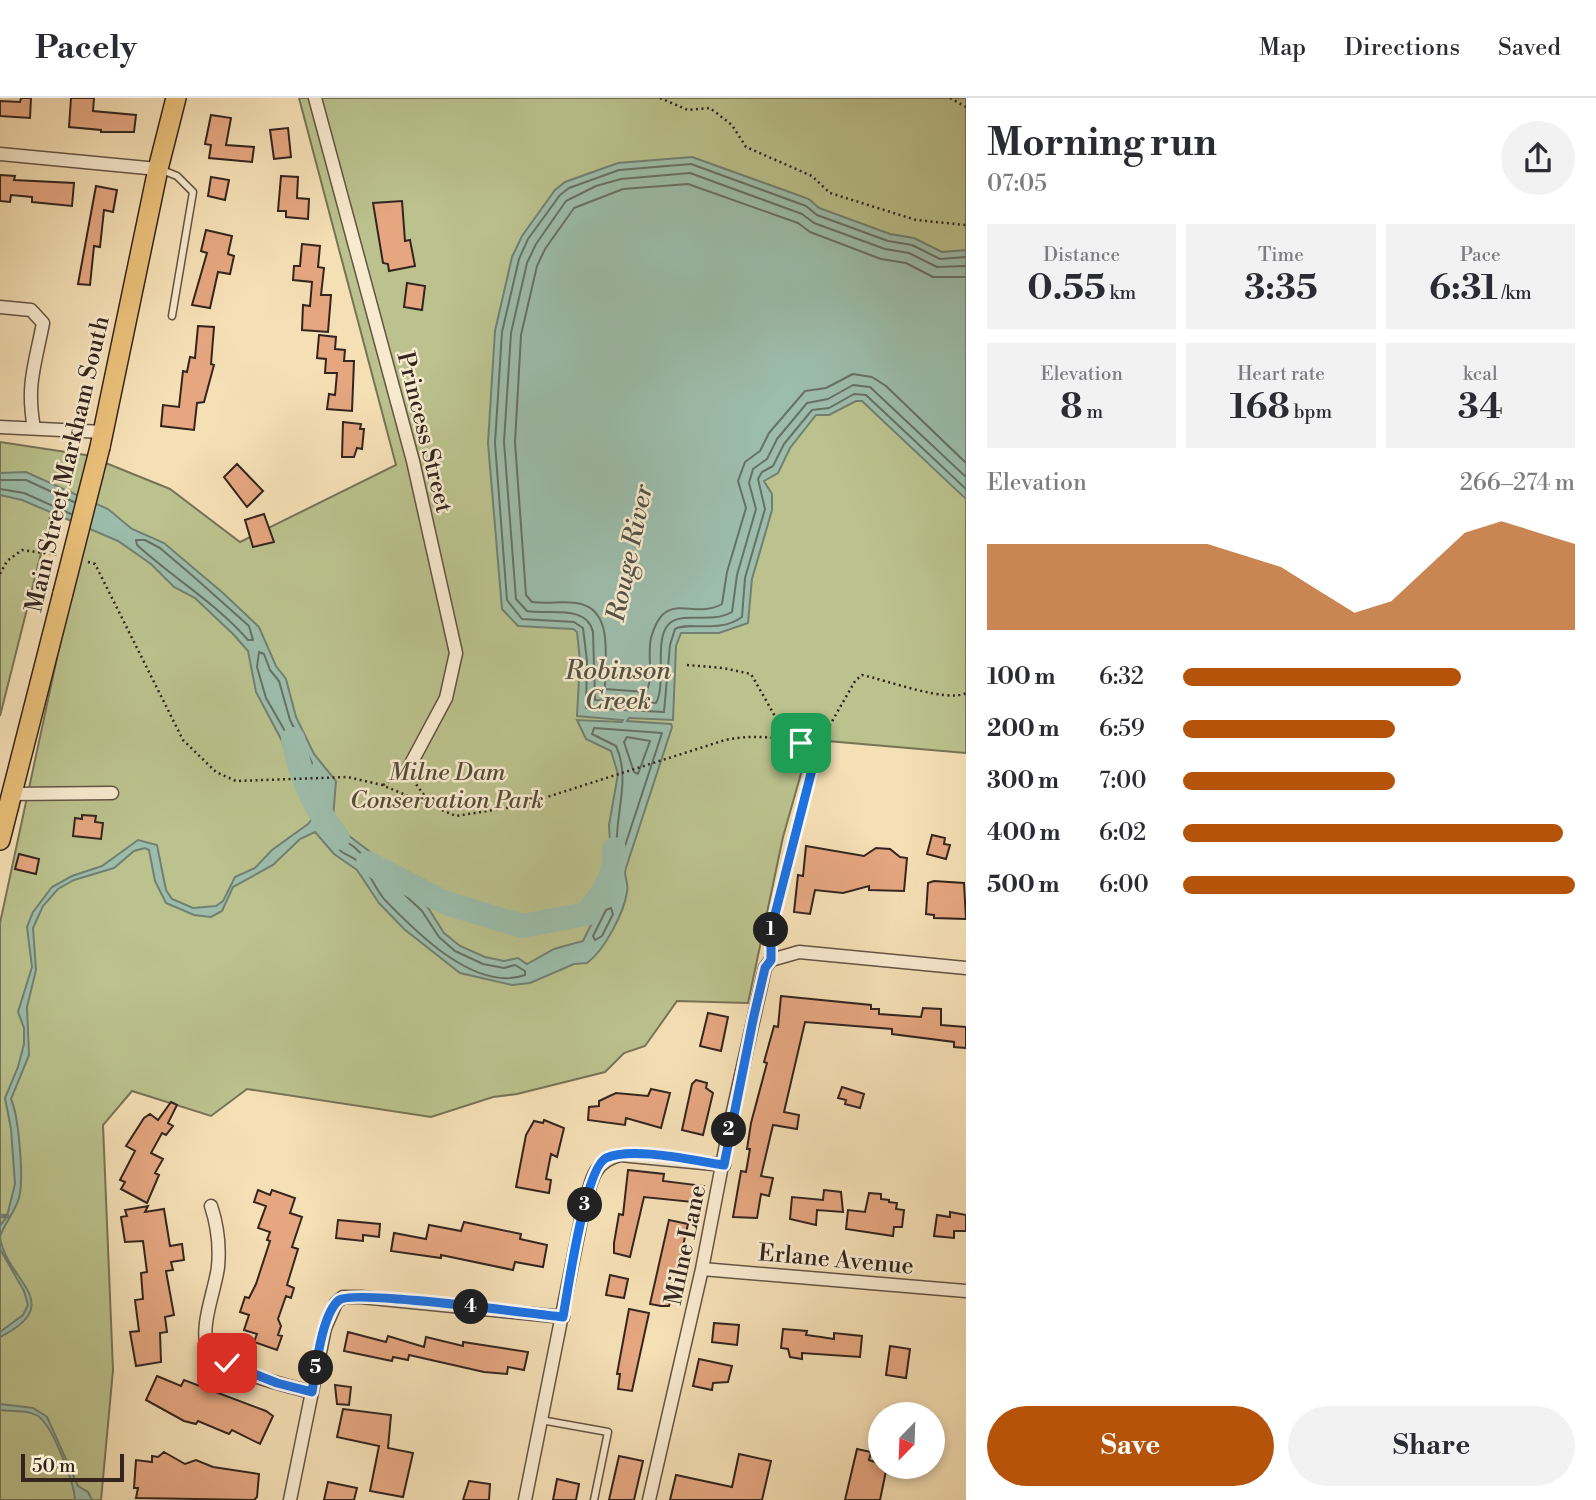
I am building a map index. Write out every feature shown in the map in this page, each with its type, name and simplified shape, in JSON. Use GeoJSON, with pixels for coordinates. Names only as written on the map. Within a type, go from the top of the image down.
{"type":"FeatureCollection","features":[{"type":"Feature","properties":{"kind":"main road","name":"Main Street Markham South"},"geometry":{"type":"LineString","coordinates":[[0,840],[8,786],[63,593],[102,439],[158,169],[176,98]]}},
{"type":"Feature","properties":{"kind":"street","name":"Princess Street"},"geometry":{"type":"LineString","coordinates":[[315,98],[413,461],[456,653],[446,698],[407,771]]}},
{"type":"Feature","properties":{"kind":"street"},"geometry":{"type":"LineString","coordinates":[[0,154],[158,169]]}},
{"type":"Feature","properties":{"kind":"street"},"geometry":{"type":"LineString","coordinates":[[0,307],[31,310],[43,323],[29,381],[28,398],[34,428]]}},
{"type":"Feature","properties":{"kind":"street"},"geometry":{"type":"LineString","coordinates":[[0,427],[34,428],[102,439]]}},
{"type":"Feature","properties":{"kind":"street"},"geometry":{"type":"LineString","coordinates":[[8,786],[112,793]]}},
{"type":"Feature","properties":{"kind":"street"},"geometry":{"type":"LineString","coordinates":[[771,960],[799,952],[966,968]]}},
{"type":"Feature","properties":{"kind":"street","name":"Milne Lane"},"geometry":{"type":"LineString","coordinates":[[649,1500],[702,1269],[753,1020],[765,968],[771,960]]}},
{"type":"Feature","properties":{"kind":"street"},"geometry":{"type":"LineString","coordinates":[[525,1500],[582,1214],[596,1168],[604,1159],[620,1155],[647,1155],[724,1165]]}},
{"type":"Feature","properties":{"kind":"street"},"geometry":{"type":"LineString","coordinates":[[211,1206],[219,1230],[218,1268],[207,1327],[208,1350],[216,1358],[239,1368],[277,1383],[312,1392]]}},
{"type":"Feature","properties":{"kind":"street","name":"Erlane Avenue"},"geometry":{"type":"LineString","coordinates":[[702,1269],[966,1291]]}},
{"type":"Feature","properties":{"kind":"street"},"geometry":{"type":"LineString","coordinates":[[289,1500],[325,1328],[335,1303],[343,1297],[385,1298],[563,1317]]}},
{"type":"Feature","properties":{"kind":"lane"},"geometry":{"type":"LineString","coordinates":[[158,169],[177,176],[193,192],[172,316]]}},
{"type":"Feature","properties":{"kind":"lane"},"geometry":{"type":"LineString","coordinates":[[541,1420],[608,1432],[594,1500]]}},
{"type":"Feature","properties":{"kind":"path"},"geometry":{"type":"LineString","coordinates":[[660,98],[688,110],[710,108],[732,125],[746,147],[812,176],[830,193],[916,220],[966,225]]}},
{"type":"Feature","properties":{"kind":"path"},"geometry":{"type":"LineString","coordinates":[[950,98],[966,107]]}},
{"type":"Feature","properties":{"kind":"path"},"geometry":{"type":"LineString","coordinates":[[0,574],[7,561],[22,550],[69,558]]}},
{"type":"Feature","properties":{"kind":"path"},"geometry":{"type":"LineString","coordinates":[[82,561],[96,564],[183,740],[216,772],[236,781],[348,777],[382,785],[456,816],[519,806],[725,740],[749,735],[774,736],[818,746]]}},
{"type":"Feature","properties":{"kind":"path"},"geometry":{"type":"LineString","coordinates":[[687,665],[751,674],[776,718],[811,731],[818,746]]}},
{"type":"Feature","properties":{"kind":"path"},"geometry":{"type":"LineString","coordinates":[[771,960],[771,930],[818,746],[862,675],[939,695],[958,697],[966,693]]}},
{"type":"Feature","properties":{"kind":"path"},"geometry":{"type":"LineString","coordinates":[[382,785],[407,771],[434,808]]}},
{"type":"Feature","properties":{"kind":"green space","name":"Milne Dam Conservation Park"},"geometry":{"type":"Polygon","coordinates":[[[299,98],[966,98],[966,753],[792,738],[806,756],[783,837],[748,1003],[677,1001],[645,1046],[624,1053],[605,1072],[517,1094],[493,1097],[431,1117],[247,1089],[211,1116],[132,1091],[103,1125],[113,1370],[101,1500],[0,1500],[0,923],[63,630],[93,512],[55,498],[0,716],[0,442],[86,455],[170,489],[240,542],[396,465],[299,98]]]}},
{"type":"Feature","properties":{"kind":"water","name":"Robinson Creek"},"geometry":{"type":"Polygon","coordinates":[[[692,157],[809,199],[819,208],[890,234],[914,238],[942,252],[966,250],[966,499],[862,401],[856,401],[829,415],[816,415],[790,448],[778,473],[764,481],[772,494],[772,510],[752,579],[748,623],[719,633],[681,633],[676,646],[673,720],[629,718],[627,721],[671,724],[672,727],[625,871],[627,890],[622,910],[606,941],[593,957],[587,963],[574,964],[530,983],[512,985],[460,973],[404,929],[379,903],[357,870],[334,854],[315,832],[300,839],[273,865],[233,887],[222,911],[211,917],[194,915],[166,903],[155,881],[149,850],[145,848],[134,851],[114,868],[74,880],[58,889],[43,906],[33,928],[36,970],[27,1007],[29,1055],[11,1099],[21,1163],[20,1189],[17,1203],[0,1237],[0,1226],[7,1216],[15,1184],[11,1129],[5,1098],[24,1044],[24,1028],[18,1012],[32,967],[27,927],[33,912],[52,887],[72,876],[102,866],[138,840],[157,845],[166,890],[172,899],[193,908],[216,906],[223,901],[235,877],[255,868],[272,850],[308,824],[318,811],[313,785],[289,762],[282,741],[256,692],[248,651],[234,635],[195,598],[174,587],[151,564],[118,541],[22,500],[0,495],[0,473],[26,472],[108,509],[132,529],[164,543],[223,593],[259,627],[276,666],[286,679],[296,717],[314,754],[336,781],[333,818],[340,829],[373,854],[408,891],[427,906],[444,933],[460,946],[485,957],[504,961],[518,958],[527,964],[554,949],[583,941],[607,892],[611,860],[609,825],[618,774],[611,751],[586,739],[577,720],[623,720],[577,716],[580,661],[577,632],[573,629],[518,626],[502,609],[488,443],[495,331],[512,257],[522,236],[555,190],[565,182],[618,163],[692,157]]]}},
{"type":"Feature","properties":{"kind":"water"},"geometry":{"type":"Polygon","coordinates":[[[0,1237],[5,1253],[28,1291],[31,1302],[30,1313],[20,1325],[0,1337],[0,1332],[23,1315],[28,1305],[24,1291],[0,1249],[0,1237]]]}},
{"type":"Feature","properties":{"kind":"water"},"geometry":{"type":"Polygon","coordinates":[[[0,1404],[33,1408],[47,1417],[78,1486],[88,1492],[92,1500],[75,1500],[61,1455],[44,1421],[29,1412],[0,1410],[0,1404]]]}},
{"type":"Feature","properties":{"kind":"building"},"geometry":{"type":"Polygon","coordinates":[[[21,98],[31,98],[30,118],[0,116],[0,101],[20,102],[21,98]]]}},
{"type":"Feature","properties":{"kind":"building"},"geometry":{"type":"Polygon","coordinates":[[[71,98],[94,98],[93,111],[136,115],[134,132],[101,132],[69,127],[71,98]]]}},
{"type":"Feature","properties":{"kind":"building"},"geometry":{"type":"Polygon","coordinates":[[[211,115],[231,118],[226,145],[254,147],[252,162],[209,158],[211,145],[205,144],[211,115]]]}},
{"type":"Feature","properties":{"kind":"building"},"geometry":{"type":"Polygon","coordinates":[[[288,128],[291,157],[274,159],[270,130],[288,128]]]}},
{"type":"Feature","properties":{"kind":"building"},"geometry":{"type":"Polygon","coordinates":[[[0,175],[15,176],[14,180],[74,183],[72,206],[32,202],[32,197],[11,195],[10,202],[0,201],[0,175]]]}},
{"type":"Feature","properties":{"kind":"building"},"geometry":{"type":"Polygon","coordinates":[[[281,176],[298,177],[297,198],[309,199],[308,219],[286,217],[286,211],[278,211],[281,176]]]}},
{"type":"Feature","properties":{"kind":"building"},"geometry":{"type":"Polygon","coordinates":[[[211,177],[229,180],[225,200],[208,196],[211,177]]]}},
{"type":"Feature","properties":{"kind":"building"},"geometry":{"type":"Polygon","coordinates":[[[96,186],[117,190],[113,212],[104,210],[100,247],[94,246],[90,285],[78,284],[96,186]]]}},
{"type":"Feature","properties":{"kind":"building"},"geometry":{"type":"Polygon","coordinates":[[[402,201],[405,241],[410,240],[415,266],[389,271],[388,264],[383,263],[373,203],[402,201]]]}},
{"type":"Feature","properties":{"kind":"building"},"geometry":{"type":"Polygon","coordinates":[[[206,230],[232,236],[228,254],[234,256],[230,274],[218,272],[210,308],[192,305],[207,253],[201,251],[206,230]]]}},
{"type":"Feature","properties":{"kind":"building"},"geometry":{"type":"Polygon","coordinates":[[[302,244],[320,246],[318,267],[324,268],[321,295],[331,295],[328,332],[302,330],[303,305],[310,306],[312,282],[293,280],[294,266],[300,266],[302,244]]]}},
{"type":"Feature","properties":{"kind":"building"},"geometry":{"type":"Polygon","coordinates":[[[407,283],[425,286],[422,310],[404,307],[407,283]]]}},
{"type":"Feature","properties":{"kind":"building"},"geometry":{"type":"Polygon","coordinates":[[[198,326],[214,327],[211,364],[214,365],[204,402],[197,403],[194,430],[161,426],[163,405],[179,407],[183,371],[187,372],[190,357],[195,358],[198,326]]]}},
{"type":"Feature","properties":{"kind":"building"},"geometry":{"type":"Polygon","coordinates":[[[319,335],[336,337],[335,349],[345,350],[344,361],[354,361],[352,411],[327,409],[329,394],[335,395],[337,373],[325,373],[326,359],[317,358],[319,335]]]}},
{"type":"Feature","properties":{"kind":"building"},"geometry":{"type":"Polygon","coordinates":[[[343,422],[361,424],[360,429],[364,429],[362,449],[357,448],[354,457],[342,457],[343,422]]]}},
{"type":"Feature","properties":{"kind":"building"},"geometry":{"type":"Polygon","coordinates":[[[237,464],[263,491],[247,507],[224,477],[237,464]]]}},
{"type":"Feature","properties":{"kind":"building"},"geometry":{"type":"Polygon","coordinates":[[[264,514],[274,542],[253,547],[245,520],[264,514]]]}},
{"type":"Feature","properties":{"kind":"building"},"geometry":{"type":"Polygon","coordinates":[[[82,815],[96,816],[95,822],[103,823],[101,839],[73,836],[75,818],[82,819],[82,815]]]}},
{"type":"Feature","properties":{"kind":"building"},"geometry":{"type":"Polygon","coordinates":[[[932,835],[945,838],[944,844],[950,845],[946,859],[927,854],[932,835]]]}},
{"type":"Feature","properties":{"kind":"building"},"geometry":{"type":"Polygon","coordinates":[[[806,846],[864,856],[876,848],[890,849],[900,857],[907,858],[904,891],[869,890],[869,886],[843,893],[815,890],[810,914],[794,912],[798,875],[803,876],[806,846]]]}},
{"type":"Feature","properties":{"kind":"building"},"geometry":{"type":"Polygon","coordinates":[[[19,854],[39,859],[36,874],[15,869],[19,854]]]}},
{"type":"Feature","properties":{"kind":"building"},"geometry":{"type":"Polygon","coordinates":[[[928,883],[964,883],[966,919],[934,918],[934,915],[926,914],[928,883]]]}},
{"type":"Feature","properties":{"kind":"building"},"geometry":{"type":"Polygon","coordinates":[[[781,996],[871,1005],[871,1009],[879,1009],[879,1014],[921,1017],[923,1008],[941,1009],[941,1025],[966,1027],[966,1048],[954,1047],[954,1042],[892,1034],[892,1029],[805,1022],[784,1112],[799,1115],[797,1129],[773,1125],[761,1176],[773,1178],[769,1196],[761,1194],[757,1218],[733,1217],[741,1171],[746,1172],[751,1123],[767,1063],[764,1062],[774,1026],[778,1027],[781,996]]]}},
{"type":"Feature","properties":{"kind":"building"},"geometry":{"type":"Polygon","coordinates":[[[708,1013],[728,1017],[721,1051],[700,1046],[708,1013]]]}},
{"type":"Feature","properties":{"kind":"building"},"geometry":{"type":"Polygon","coordinates":[[[696,1080],[707,1083],[706,1088],[713,1093],[703,1135],[682,1130],[692,1084],[696,1080]]]}},
{"type":"Feature","properties":{"kind":"building"},"geometry":{"type":"Polygon","coordinates":[[[842,1087],[864,1094],[860,1108],[845,1104],[846,1100],[838,1098],[842,1087]]]}},
{"type":"Feature","properties":{"kind":"building"},"geometry":{"type":"Polygon","coordinates":[[[651,1089],[670,1093],[661,1128],[626,1118],[625,1125],[588,1120],[589,1107],[599,1106],[599,1101],[616,1093],[648,1096],[651,1089]]]}},
{"type":"Feature","properties":{"kind":"building"},"geometry":{"type":"Polygon","coordinates":[[[171,1102],[177,1105],[168,1123],[173,1126],[166,1135],[162,1133],[151,1153],[163,1159],[155,1173],[159,1175],[147,1203],[121,1189],[125,1182],[120,1180],[135,1151],[126,1146],[144,1118],[150,1114],[158,1120],[171,1102]]]}},
{"type":"Feature","properties":{"kind":"building"},"geometry":{"type":"Polygon","coordinates":[[[544,1120],[564,1128],[557,1157],[551,1154],[546,1179],[551,1180],[549,1193],[516,1187],[526,1135],[534,1121],[543,1123],[544,1120]]]}},
{"type":"Feature","properties":{"kind":"building"},"geometry":{"type":"Polygon","coordinates":[[[628,1170],[664,1174],[663,1181],[704,1186],[702,1203],[644,1197],[630,1257],[614,1253],[619,1214],[623,1215],[628,1170]]]}},
{"type":"Feature","properties":{"kind":"building"},"geometry":{"type":"Polygon","coordinates":[[[258,1190],[270,1195],[272,1190],[295,1198],[290,1213],[302,1217],[292,1247],[298,1249],[287,1285],[294,1288],[291,1298],[286,1296],[278,1319],[281,1326],[278,1335],[282,1336],[277,1350],[254,1342],[257,1334],[244,1330],[249,1315],[240,1312],[245,1297],[249,1298],[256,1284],[270,1241],[267,1240],[270,1232],[258,1228],[266,1206],[254,1202],[258,1190]]]}},
{"type":"Feature","properties":{"kind":"building"},"geometry":{"type":"Polygon","coordinates":[[[824,1190],[841,1192],[843,1212],[817,1210],[816,1225],[790,1219],[792,1197],[823,1200],[824,1190]]]}},
{"type":"Feature","properties":{"kind":"building"},"geometry":{"type":"Polygon","coordinates":[[[869,1193],[881,1194],[881,1199],[897,1203],[896,1209],[904,1210],[902,1227],[894,1227],[893,1236],[846,1229],[848,1210],[865,1212],[869,1193]]]}},
{"type":"Feature","properties":{"kind":"building"},"geometry":{"type":"Polygon","coordinates":[[[148,1206],[145,1212],[164,1209],[170,1246],[182,1244],[184,1260],[171,1262],[173,1270],[166,1271],[174,1315],[165,1317],[167,1332],[160,1333],[161,1362],[136,1366],[130,1332],[139,1331],[135,1300],[143,1299],[141,1273],[147,1272],[143,1241],[125,1242],[121,1217],[127,1216],[125,1210],[148,1206]]]}},
{"type":"Feature","properties":{"kind":"building"},"geometry":{"type":"Polygon","coordinates":[[[950,1212],[966,1215],[966,1231],[954,1231],[954,1238],[934,1236],[937,1215],[950,1217],[950,1212]]]}},
{"type":"Feature","properties":{"kind":"building"},"geometry":{"type":"Polygon","coordinates":[[[338,1220],[380,1224],[379,1237],[363,1235],[363,1241],[336,1238],[338,1220]]]}},
{"type":"Feature","properties":{"kind":"building"},"geometry":{"type":"Polygon","coordinates":[[[669,1220],[688,1224],[669,1306],[661,1306],[650,1304],[669,1220]]]}},
{"type":"Feature","properties":{"kind":"building"},"geometry":{"type":"Polygon","coordinates":[[[464,1222],[521,1234],[520,1239],[547,1245],[543,1267],[515,1262],[513,1270],[441,1255],[441,1258],[391,1251],[394,1233],[426,1239],[429,1225],[461,1231],[464,1222]]]}},
{"type":"Feature","properties":{"kind":"building"},"geometry":{"type":"Polygon","coordinates":[[[610,1275],[628,1279],[624,1298],[606,1295],[610,1275]]]}},
{"type":"Feature","properties":{"kind":"building"},"geometry":{"type":"Polygon","coordinates":[[[629,1309],[649,1313],[632,1391],[618,1389],[620,1374],[617,1374],[629,1309]]]}},
{"type":"Feature","properties":{"kind":"building"},"geometry":{"type":"Polygon","coordinates":[[[714,1323],[739,1325],[737,1345],[712,1342],[714,1323]]]}},
{"type":"Feature","properties":{"kind":"building"},"geometry":{"type":"Polygon","coordinates":[[[783,1329],[807,1331],[806,1335],[834,1339],[834,1333],[862,1336],[860,1357],[802,1353],[802,1359],[790,1357],[788,1349],[781,1348],[783,1329]]]}},
{"type":"Feature","properties":{"kind":"building"},"geometry":{"type":"Polygon","coordinates":[[[348,1332],[386,1342],[388,1336],[424,1347],[426,1337],[463,1346],[463,1342],[528,1352],[524,1370],[508,1367],[507,1374],[484,1372],[409,1355],[408,1360],[393,1357],[392,1361],[344,1351],[348,1332]]]}},
{"type":"Feature","properties":{"kind":"building"},"geometry":{"type":"Polygon","coordinates":[[[890,1346],[910,1349],[906,1378],[886,1375],[890,1346]]]}},
{"type":"Feature","properties":{"kind":"building"},"geometry":{"type":"Polygon","coordinates":[[[699,1359],[732,1366],[728,1382],[713,1383],[712,1390],[693,1386],[699,1359]]]}},
{"type":"Feature","properties":{"kind":"building"},"geometry":{"type":"Polygon","coordinates":[[[157,1376],[181,1386],[184,1380],[266,1411],[273,1416],[260,1444],[232,1430],[229,1434],[198,1421],[196,1424],[184,1421],[146,1400],[157,1376]]]}},
{"type":"Feature","properties":{"kind":"building"},"geometry":{"type":"Polygon","coordinates":[[[335,1385],[351,1387],[349,1405],[337,1404],[335,1385]]]}},
{"type":"Feature","properties":{"kind":"building"},"geometry":{"type":"Polygon","coordinates":[[[343,1409],[391,1415],[388,1448],[413,1453],[403,1497],[370,1491],[379,1446],[337,1437],[343,1409]]]}},
{"type":"Feature","properties":{"kind":"building"},"geometry":{"type":"Polygon","coordinates":[[[857,1449],[868,1451],[868,1479],[884,1479],[880,1500],[845,1500],[857,1449]]]}},
{"type":"Feature","properties":{"kind":"building"},"geometry":{"type":"Polygon","coordinates":[[[164,1452],[185,1464],[196,1460],[213,1467],[259,1474],[257,1497],[254,1500],[136,1498],[136,1460],[152,1462],[152,1456],[158,1457],[164,1452]]]}},
{"type":"Feature","properties":{"kind":"building"},"geometry":{"type":"Polygon","coordinates":[[[739,1454],[771,1461],[762,1500],[670,1500],[676,1475],[732,1487],[739,1454]]]}},
{"type":"Feature","properties":{"kind":"building"},"geometry":{"type":"Polygon","coordinates":[[[619,1456],[643,1461],[634,1500],[609,1500],[619,1456]]]}},
{"type":"Feature","properties":{"kind":"building"},"geometry":{"type":"Polygon","coordinates":[[[557,1479],[579,1484],[576,1500],[553,1500],[557,1479]]]}},
{"type":"Feature","properties":{"kind":"building"},"geometry":{"type":"Polygon","coordinates":[[[469,1481],[490,1484],[489,1500],[463,1500],[469,1481]]]}},
{"type":"Feature","properties":{"kind":"building"},"geometry":{"type":"Polygon","coordinates":[[[328,1482],[357,1488],[354,1500],[324,1500],[328,1482]]]}},
{"type":"Feature","properties":{"kind":"waterway","name":"Rouge River"},"geometry":{"type":"LineString","coordinates":[[293,739],[309,792],[338,838]]}},
{"type":"Feature","properties":{"kind":"waterway","name":"Rouge River"},"geometry":{"type":"LineString","coordinates":[[368,863],[446,903],[522,926],[586,914],[603,892],[611,876],[614,849]]}},
{"type":"Feature","properties":{"kind":"waterway"},"geometry":{"type":"LineString","coordinates":[[0,1216],[7,1216]]}},
{"type":"Feature","properties":{"kind":"route"},"geometry":{"type":"LineString","coordinates":[[227,1363],[277,1383],[312,1392],[325,1328],[335,1303],[343,1297],[385,1298],[563,1317],[582,1214],[596,1168],[604,1159],[620,1155],[647,1155],[724,1165],[729,1129],[753,1020],[765,968],[771,960],[771,930],[818,746],[801,743]]}}]}
